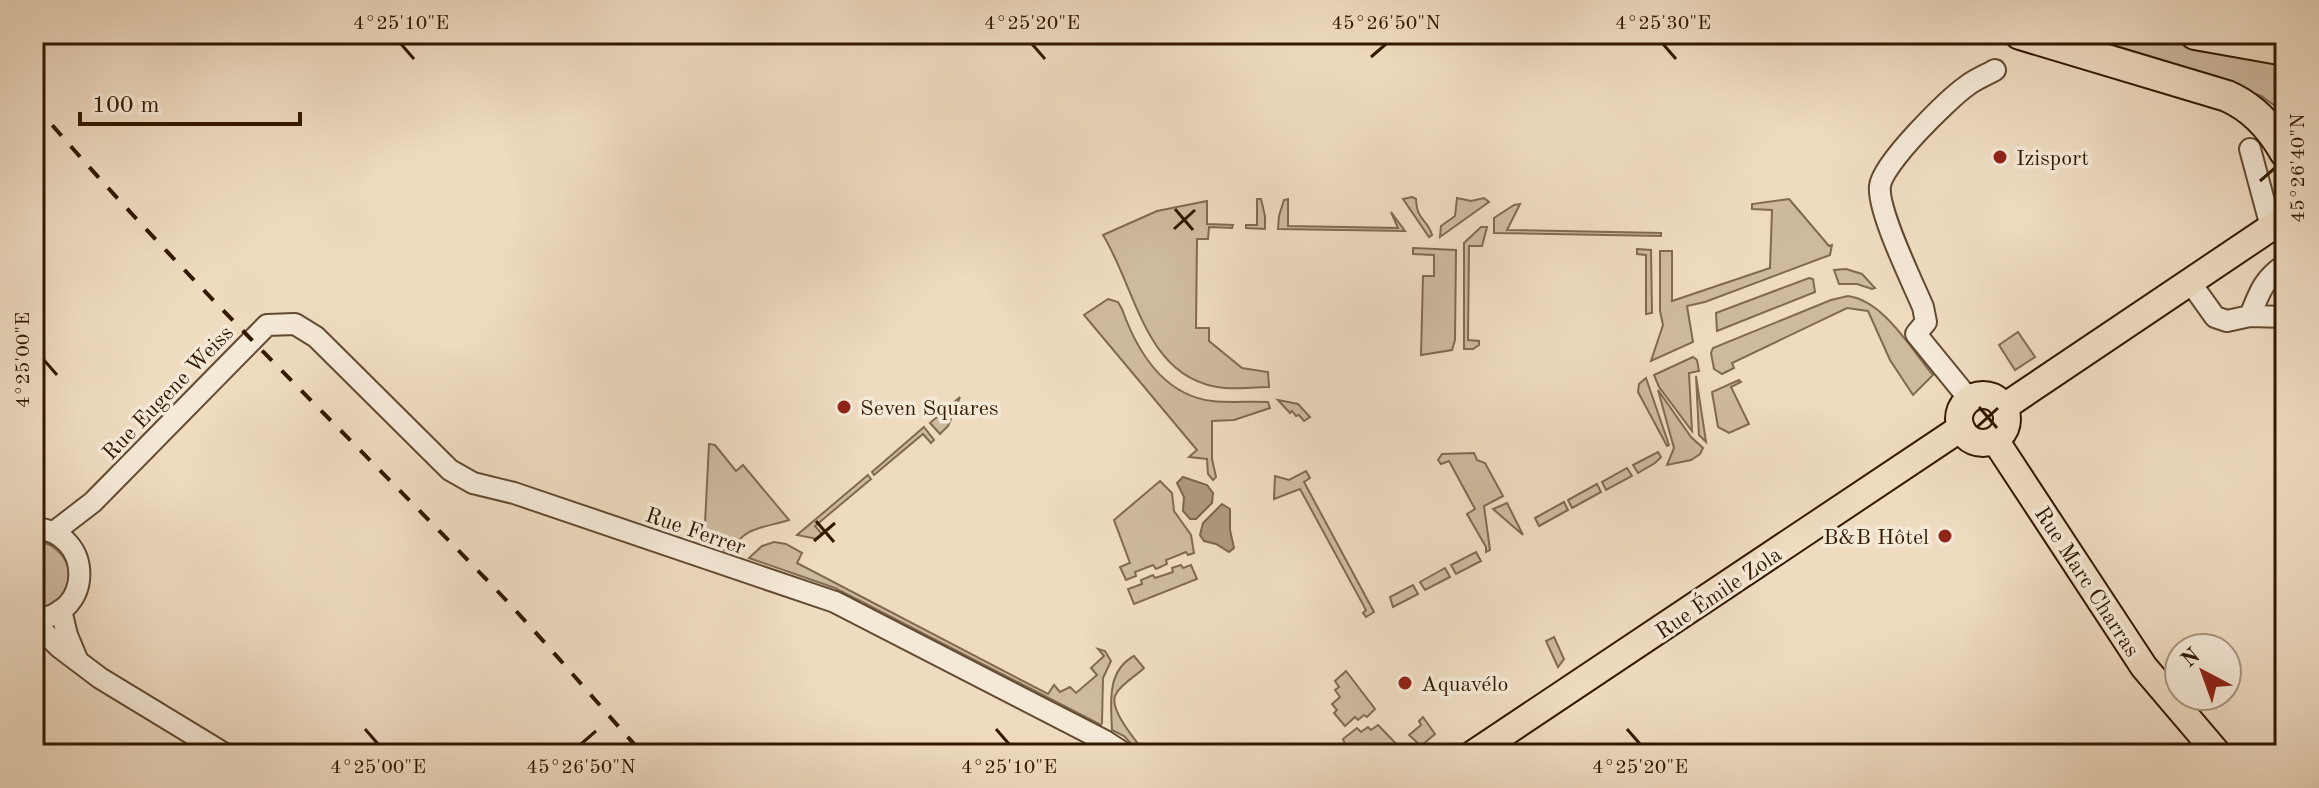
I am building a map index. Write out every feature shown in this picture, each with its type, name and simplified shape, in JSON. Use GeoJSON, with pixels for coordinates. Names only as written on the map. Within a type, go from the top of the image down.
{"type":"FeatureCollection","features":[{"type":"Feature","properties":{"kind":"highway"},"geometry":{"type":"LineString","coordinates":[[2020,34],[2197,85],[2264,110],[2285,124]]}},
{"type":"Feature","properties":{"kind":"highway"},"geometry":{"type":"LineString","coordinates":[[2195,34],[2285,50]]}},
{"type":"Feature","properties":{"kind":"highway"},"geometry":{"type":"LineString","coordinates":[[2245,104],[2272,132],[2285,152]]}},
{"type":"Feature","properties":{"kind":"main road"},"geometry":{"type":"LineString","coordinates":[[2004,407],[2278,222]]}},
{"type":"Feature","properties":{"kind":"main road"},"geometry":{"type":"LineString","coordinates":[[1988,395],[2004,407],[2007,414],[2005,429],[1995,440],[1984,443],[1974,441],[1961,428],[1960,412],[1969,399],[1988,395]]}},
{"type":"Feature","properties":{"kind":"main road","name":"Rue Émile Zola"},"geometry":{"type":"LineString","coordinates":[[1473,754],[1961,428]]}},
{"type":"Feature","properties":{"kind":"main road","name":"Rue Marc Charras"},"geometry":{"type":"LineString","coordinates":[[1995,440],[2144,667],[2218,754]]}},
{"type":"Feature","properties":{"kind":"street"},"geometry":{"type":"LineString","coordinates":[[1969,399],[1916,334],[1926,322],[1923,307],[1882,205],[1880,186],[1885,170],[1946,103],[1969,84],[1995,70]]}},
{"type":"Feature","properties":{"kind":"street"},"geometry":{"type":"LineString","coordinates":[[2250,149],[2278,222]]}},
{"type":"Feature","properties":{"kind":"street"},"geometry":{"type":"LineString","coordinates":[[2250,316],[2262,285],[2270,274],[2285,265]]}},
{"type":"Feature","properties":{"kind":"street"},"geometry":{"type":"LineString","coordinates":[[2190,282],[2215,317],[2227,321],[2250,316],[2285,317]]}},
{"type":"Feature","properties":{"kind":"street","name":"Rue Eugene Weiss"},"geometry":{"type":"LineString","coordinates":[[71,546],[93,502],[255,336],[267,325],[280,323]]}},
{"type":"Feature","properties":{"kind":"street","name":"Rue Ferrer"},"geometry":{"type":"LineString","coordinates":[[280,323],[295,324],[308,330],[450,470],[466,480],[514,493],[820,596],[1093,734],[1125,754]]}},
{"type":"Feature","properties":{"kind":"street","name":"Rue Eugene Weiss"},"geometry":{"type":"LineString","coordinates":[[39,528],[93,502]]}},
{"type":"Feature","properties":{"kind":"street"},"geometry":{"type":"LineString","coordinates":[[34,620],[52,616],[71,600],[78,587],[80,573],[78,559],[71,546],[39,528]]}},
{"type":"Feature","properties":{"kind":"street"},"geometry":{"type":"LineString","coordinates":[[61,610],[67,635],[79,662]]}},
{"type":"Feature","properties":{"kind":"street"},"geometry":{"type":"LineString","coordinates":[[34,620],[79,662],[225,754]]}},
{"type":"Feature","properties":{"kind":"shaded area"},"geometry":{"type":"Polygon","coordinates":[[[2044,34],[2147,34],[2257,52],[2285,61],[2285,113],[2261,96],[2185,70],[2044,34]]]}},
{"type":"Feature","properties":{"kind":"shaded area"},"geometry":{"type":"Polygon","coordinates":[[[1457,198],[1471,201],[1484,198],[1489,202],[1440,237],[1441,226],[1455,216],[1457,198]]]}},
{"type":"Feature","properties":{"kind":"shaded area"},"geometry":{"type":"Polygon","coordinates":[[[1257,199],[1261,199],[1265,229],[1246,228],[1246,225],[1257,225],[1257,199]]]}},
{"type":"Feature","properties":{"kind":"shaded area"},"geometry":{"type":"Polygon","coordinates":[[[1288,199],[1288,226],[1398,228],[1391,212],[1405,231],[1278,229],[1284,200],[1288,199]]]}},
{"type":"Feature","properties":{"kind":"shaded area"},"geometry":{"type":"Polygon","coordinates":[[[1403,199],[1416,199],[1418,212],[1430,230],[1432,235],[1429,237],[1403,199]]]}},
{"type":"Feature","properties":{"kind":"shaded area"},"geometry":{"type":"Polygon","coordinates":[[[1789,199],[1829,246],[1832,245],[1830,255],[1687,306],[1693,342],[1651,361],[1663,325],[1660,311],[1660,251],[1672,251],[1672,301],[1770,268],[1772,210],[1752,209],[1752,204],[1789,199]]]}},
{"type":"Feature","properties":{"kind":"shaded area"},"geometry":{"type":"Polygon","coordinates":[[[1207,201],[1207,224],[1233,225],[1232,228],[1209,227],[1208,239],[1197,239],[1196,328],[1209,328],[1209,341],[1242,368],[1268,372],[1269,387],[1225,388],[1198,382],[1177,369],[1160,351],[1147,330],[1103,235],[1157,211],[1207,201]]]}},
{"type":"Feature","properties":{"kind":"shaded area"},"geometry":{"type":"Polygon","coordinates":[[[1520,204],[1507,230],[1661,233],[1661,236],[1494,233],[1494,218],[1520,204]]]}},
{"type":"Feature","properties":{"kind":"shaded area"},"geometry":{"type":"Polygon","coordinates":[[[1481,227],[1487,227],[1482,246],[1469,246],[1468,340],[1479,341],[1479,345],[1464,349],[1464,243],[1481,227]]]}},
{"type":"Feature","properties":{"kind":"shaded area"},"geometry":{"type":"Polygon","coordinates":[[[1413,248],[1456,250],[1455,340],[1452,350],[1421,355],[1423,276],[1434,276],[1434,255],[1413,254],[1413,248]]]}},
{"type":"Feature","properties":{"kind":"shaded area"},"geometry":{"type":"Polygon","coordinates":[[[1637,249],[1651,250],[1652,313],[1646,314],[1646,255],[1637,254],[1637,249]]]}},
{"type":"Feature","properties":{"kind":"shaded area"},"geometry":{"type":"Polygon","coordinates":[[[1846,269],[1862,274],[1875,288],[1839,284],[1834,270],[1846,269]]]}},
{"type":"Feature","properties":{"kind":"shaded area"},"geometry":{"type":"Polygon","coordinates":[[[1813,279],[1815,292],[1717,331],[1716,313],[1813,279]]]}},
{"type":"Feature","properties":{"kind":"shaded area"},"geometry":{"type":"Polygon","coordinates":[[[1848,296],[1861,300],[1885,316],[1933,375],[1913,395],[1890,360],[1868,311],[1847,308],[1732,363],[1734,368],[1722,374],[1714,369],[1713,348],[1848,296]]]}},
{"type":"Feature","properties":{"kind":"shaded area"},"geometry":{"type":"Polygon","coordinates":[[[1108,299],[1118,302],[1144,355],[1154,368],[1179,390],[1212,401],[1268,402],[1270,408],[1234,420],[1212,421],[1212,459],[1216,477],[1213,480],[1208,474],[1207,459],[1189,457],[1197,450],[1084,315],[1108,299]]]}},
{"type":"Feature","properties":{"kind":"shaded area"},"geometry":{"type":"Polygon","coordinates":[[[2018,332],[2035,357],[2015,370],[1999,345],[2018,332]]]}},
{"type":"Feature","properties":{"kind":"shaded area"},"geometry":{"type":"Polygon","coordinates":[[[1693,357],[1697,360],[1699,371],[1689,373],[1692,431],[1659,387],[1654,375],[1693,357]]]}},
{"type":"Feature","properties":{"kind":"shaded area"},"geometry":{"type":"Polygon","coordinates":[[[1696,376],[1706,442],[1699,435],[1696,376]]]}},
{"type":"Feature","properties":{"kind":"shaded area"},"geometry":{"type":"Polygon","coordinates":[[[1646,378],[1667,446],[1638,392],[1639,384],[1646,378]]]}},
{"type":"Feature","properties":{"kind":"shaded area"},"geometry":{"type":"Polygon","coordinates":[[[1739,380],[1741,382],[1731,387],[1749,424],[1729,433],[1718,427],[1712,392],[1739,380]]]}},
{"type":"Feature","properties":{"kind":"shaded area"},"geometry":{"type":"Polygon","coordinates":[[[1658,390],[1691,437],[1703,448],[1691,460],[1667,465],[1674,448],[1658,390]]]}},
{"type":"Feature","properties":{"kind":"shaded area"},"geometry":{"type":"Polygon","coordinates":[[[960,397],[948,426],[940,434],[930,423],[960,397]]]}},
{"type":"Feature","properties":{"kind":"shaded area"},"geometry":{"type":"Polygon","coordinates":[[[1278,400],[1298,404],[1310,417],[1304,421],[1292,411],[1290,413],[1278,400]]]}},
{"type":"Feature","properties":{"kind":"shaded area"},"geometry":{"type":"Polygon","coordinates":[[[924,427],[934,440],[931,443],[923,434],[874,475],[872,472],[924,427]]]}},
{"type":"Feature","properties":{"kind":"shaded area"},"geometry":{"type":"Polygon","coordinates":[[[709,444],[715,445],[736,471],[743,465],[789,520],[748,533],[731,552],[704,543],[709,444]]]}},
{"type":"Feature","properties":{"kind":"shaded area"},"geometry":{"type":"Polygon","coordinates":[[[1658,452],[1661,457],[1638,473],[1633,465],[1658,452]]]}},
{"type":"Feature","properties":{"kind":"shaded area"},"geometry":{"type":"Polygon","coordinates":[[[1474,453],[1477,460],[1485,463],[1503,496],[1484,506],[1490,550],[1486,552],[1467,514],[1475,509],[1449,461],[1441,464],[1438,460],[1442,454],[1474,453]]]}},
{"type":"Feature","properties":{"kind":"shaded area"},"geometry":{"type":"Polygon","coordinates":[[[1627,468],[1632,476],[1606,490],[1602,482],[1627,468]]]}},
{"type":"Feature","properties":{"kind":"shaded area"},"geometry":{"type":"Polygon","coordinates":[[[1306,471],[1310,478],[1304,482],[1374,612],[1366,617],[1363,613],[1366,610],[1300,489],[1274,499],[1275,476],[1289,480],[1306,471]]]}},
{"type":"Feature","properties":{"kind":"shaded area"},"geometry":{"type":"Polygon","coordinates":[[[868,475],[871,479],[815,526],[822,534],[817,539],[797,535],[868,475]]]}},
{"type":"Feature","properties":{"kind":"shaded area"},"geometry":{"type":"Polygon","coordinates":[[[1183,477],[1207,485],[1213,493],[1212,503],[1196,519],[1190,519],[1183,511],[1184,497],[1177,483],[1183,477]]]}},
{"type":"Feature","properties":{"kind":"shaded area"},"geometry":{"type":"Polygon","coordinates":[[[1160,481],[1172,493],[1174,511],[1191,535],[1194,553],[1188,555],[1186,552],[1166,560],[1167,564],[1156,569],[1153,565],[1135,572],[1136,576],[1126,580],[1120,567],[1130,563],[1114,520],[1160,481]]]}},
{"type":"Feature","properties":{"kind":"shaded area"},"geometry":{"type":"Polygon","coordinates":[[[1597,484],[1601,492],[1572,508],[1568,500],[1597,484]]]}},
{"type":"Feature","properties":{"kind":"shaded area"},"geometry":{"type":"Polygon","coordinates":[[[1564,502],[1568,510],[1539,526],[1535,518],[1564,502]]]}},
{"type":"Feature","properties":{"kind":"shaded area"},"geometry":{"type":"Polygon","coordinates":[[[1507,503],[1523,535],[1493,509],[1507,503]]]}},
{"type":"Feature","properties":{"kind":"shaded area"},"geometry":{"type":"Polygon","coordinates":[[[1222,504],[1230,509],[1234,548],[1229,552],[1204,541],[1200,535],[1203,523],[1222,504]]]}},
{"type":"Feature","properties":{"kind":"shaded area"},"geometry":{"type":"Polygon","coordinates":[[[34,540],[54,548],[61,555],[67,563],[69,582],[66,592],[58,601],[34,610],[34,540]]]}},
{"type":"Feature","properties":{"kind":"shaded area"},"geometry":{"type":"Polygon","coordinates":[[[774,542],[786,544],[802,553],[797,563],[1048,694],[1054,685],[1060,692],[1070,687],[1076,693],[1097,675],[1091,668],[1104,656],[1098,649],[1105,651],[1111,661],[1103,678],[1101,725],[835,588],[749,558],[762,546],[774,542]]]}},
{"type":"Feature","properties":{"kind":"shaded area"},"geometry":{"type":"Polygon","coordinates":[[[1476,552],[1481,561],[1456,574],[1451,565],[1476,552]]]}},
{"type":"Feature","properties":{"kind":"shaded area"},"geometry":{"type":"Polygon","coordinates":[[[1181,565],[1183,568],[1191,565],[1197,579],[1134,604],[1128,589],[1142,584],[1141,580],[1153,575],[1155,578],[1173,572],[1172,568],[1181,565]]]}},
{"type":"Feature","properties":{"kind":"shaded area"},"geometry":{"type":"Polygon","coordinates":[[[1445,568],[1450,577],[1425,590],[1420,582],[1445,568]]]}},
{"type":"Feature","properties":{"kind":"shaded area"},"geometry":{"type":"Polygon","coordinates":[[[1413,585],[1418,594],[1393,607],[1390,597],[1413,585]]]}},
{"type":"Feature","properties":{"kind":"shaded area"},"geometry":{"type":"Polygon","coordinates":[[[1554,637],[1564,659],[1558,667],[1546,641],[1554,637]]]}},
{"type":"Feature","properties":{"kind":"shaded area"},"geometry":{"type":"Polygon","coordinates":[[[1134,656],[1144,668],[1121,687],[1114,700],[1124,725],[1146,754],[1141,754],[1124,736],[1112,730],[1114,679],[1125,662],[1134,656]]]}},
{"type":"Feature","properties":{"kind":"shaded area"},"geometry":{"type":"Polygon","coordinates":[[[1346,671],[1375,709],[1367,717],[1364,715],[1358,720],[1355,717],[1345,726],[1334,713],[1337,710],[1332,704],[1340,697],[1335,690],[1339,687],[1335,681],[1346,671]]]}},
{"type":"Feature","properties":{"kind":"shaded area"},"geometry":{"type":"Polygon","coordinates":[[[1423,717],[1435,734],[1421,746],[1409,735],[1421,725],[1419,721],[1423,717]]]}},
{"type":"Feature","properties":{"kind":"shaded area"},"geometry":{"type":"Polygon","coordinates":[[[1378,725],[1406,754],[1349,754],[1343,739],[1357,728],[1361,732],[1378,725]]]}},
{"type":"Feature","properties":{"kind":"railway"},"geometry":{"type":"LineString","coordinates":[[34,104],[199,286],[505,600],[643,754]]}},
{"type":"Feature","properties":{"kind":"place","name":"Izisport"},"geometry":{"type":"Point","coordinates":[2000,157]}},
{"type":"Feature","properties":{"kind":"place","name":"Seven Squares"},"geometry":{"type":"Point","coordinates":[844,407]}},
{"type":"Feature","properties":{"kind":"place","name":"B&B Hôtel"},"geometry":{"type":"Point","coordinates":[1945,536]}},
{"type":"Feature","properties":{"kind":"place","name":"Aquavélo"},"geometry":{"type":"Point","coordinates":[1405,683]}}]}
